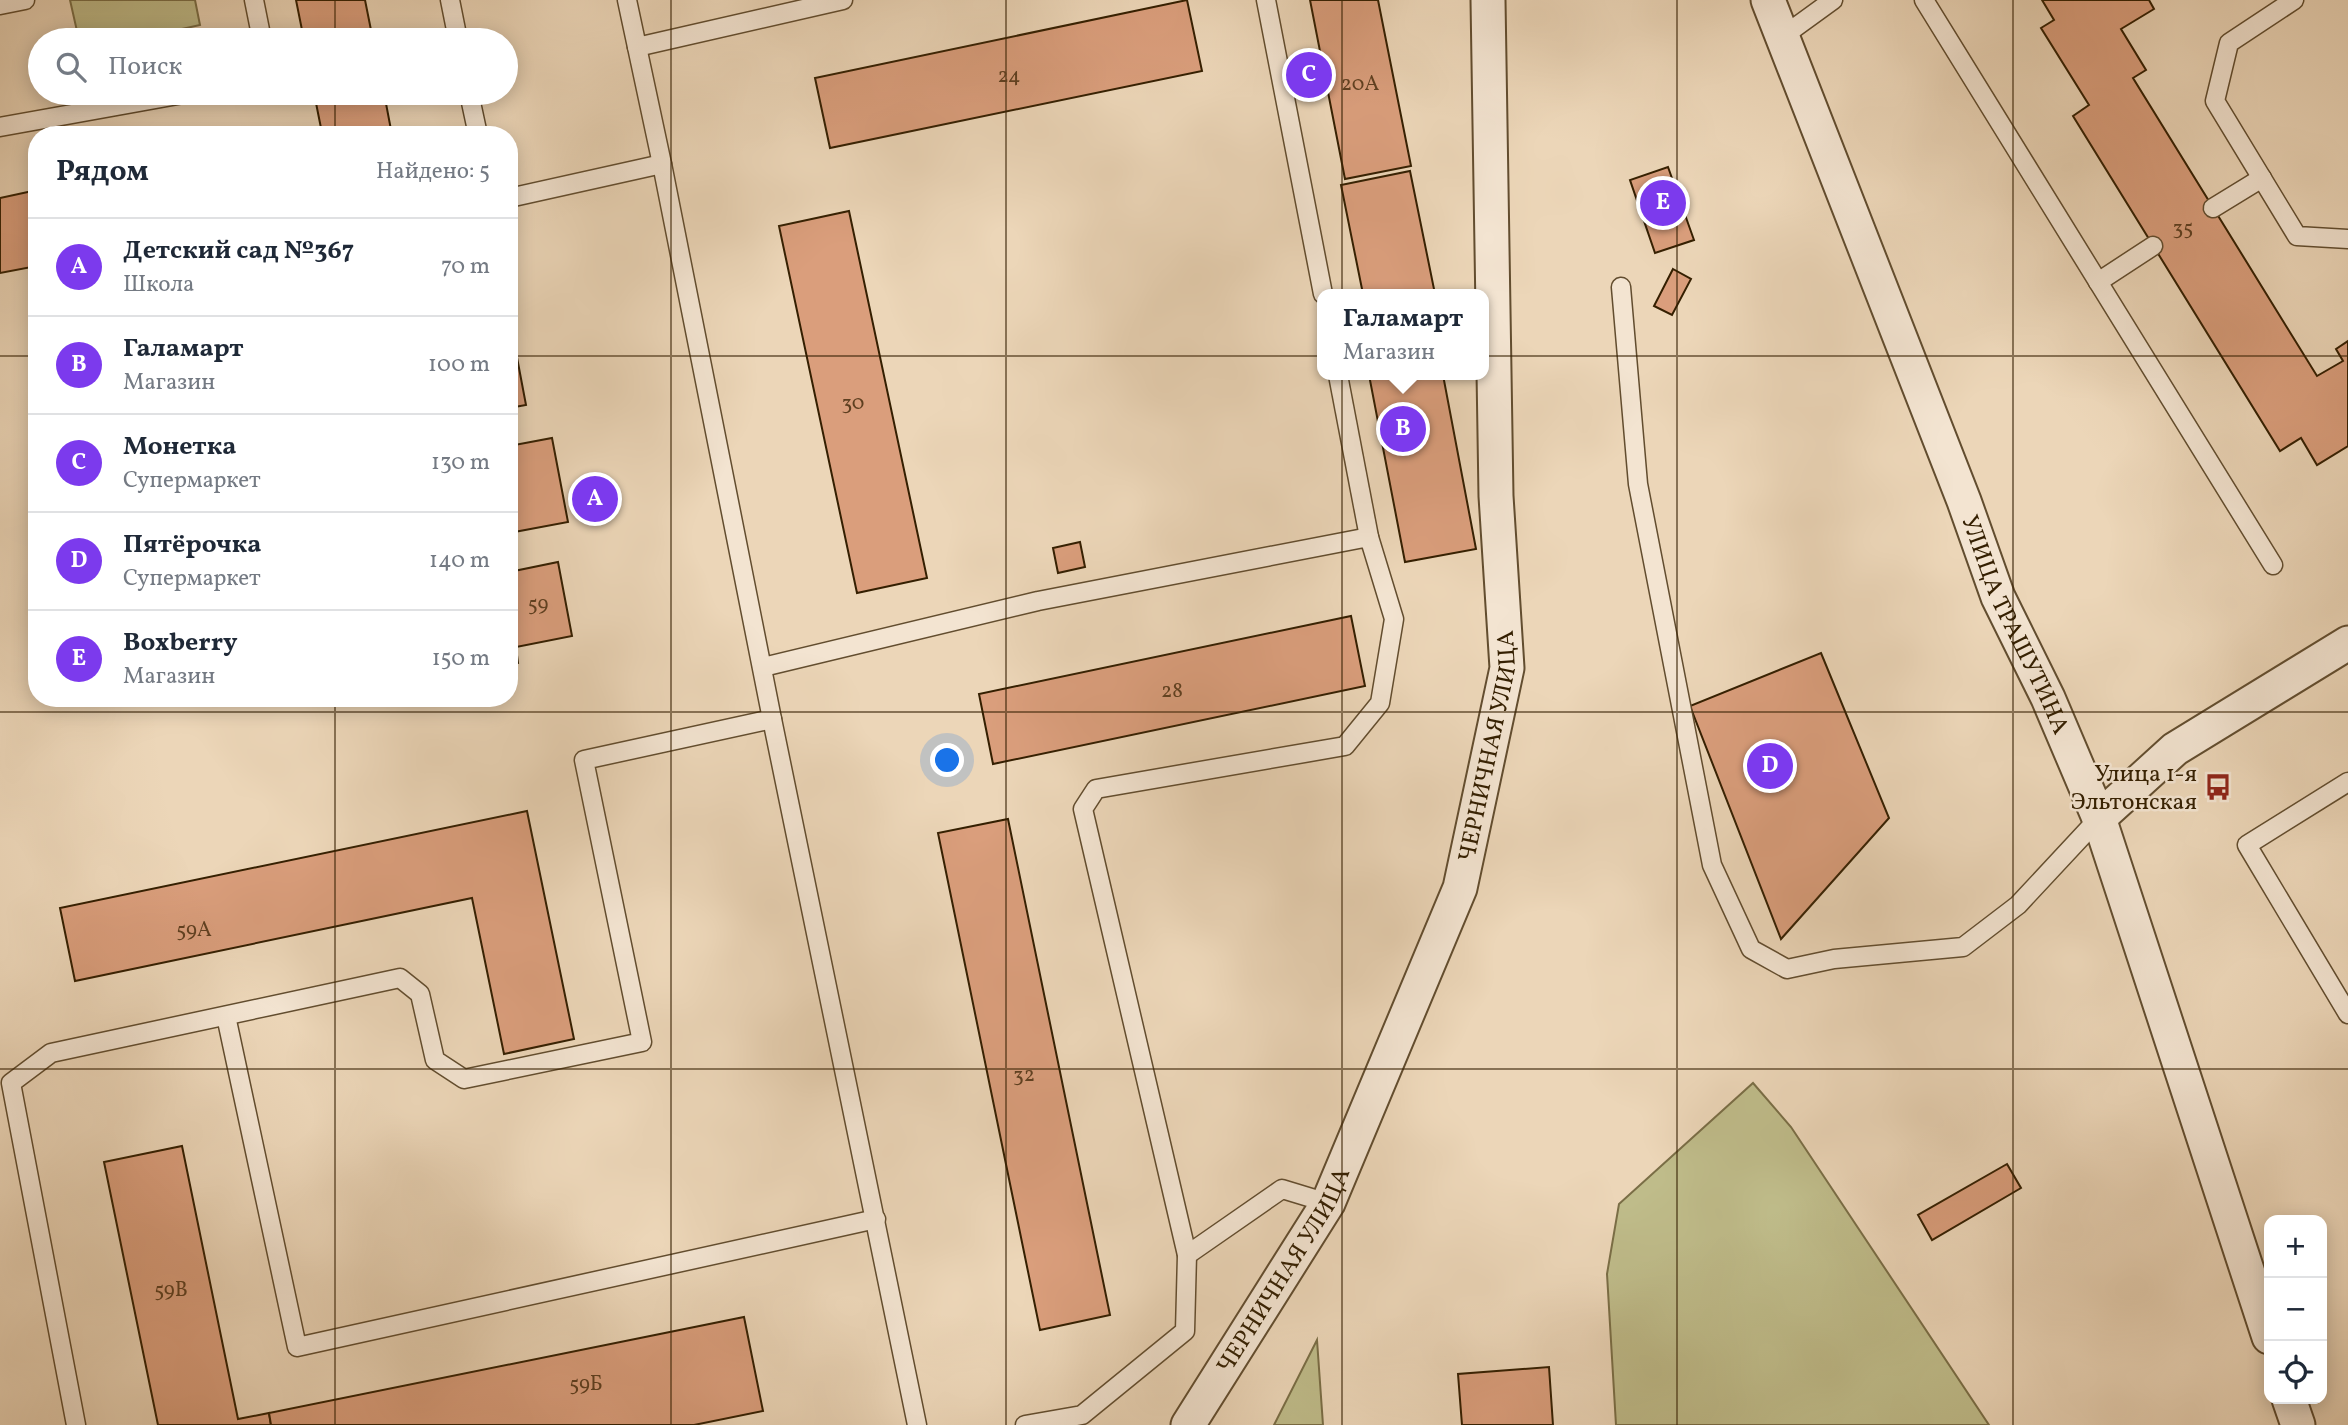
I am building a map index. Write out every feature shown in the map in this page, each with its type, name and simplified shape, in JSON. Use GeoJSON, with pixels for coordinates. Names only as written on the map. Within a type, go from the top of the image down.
{"type":"FeatureCollection","features":[{"type":"Feature","properties":{"kind":"street","name":"ЧЕРНИЧНАЯ УЛИЦА"},"geometry":{"type":"LineString","coordinates":[[1188,1425],[1328,1203],[1461,888],[1507,668],[1496,496],[1488,0]]}},
{"type":"Feature","properties":{"kind":"street","name":"УЛИЦА ТРАШУТИНА"},"geometry":{"type":"LineString","coordinates":[[1768,0],[1964,501],[1998,597],[2048,698],[2099,818],[2264,1322]]}},
{"type":"Feature","properties":{"kind":"street"},"geometry":{"type":"LineString","coordinates":[[2099,818],[2175,749],[2348,643]]}},
{"type":"Feature","properties":{"kind":"street"},"geometry":{"type":"LineString","coordinates":[[2292,1404],[2298,1425]]}},
{"type":"Feature","properties":{"kind":"lane"},"geometry":{"type":"LineString","coordinates":[[0,5],[25,0]]}},
{"type":"Feature","properties":{"kind":"lane"},"geometry":{"type":"LineString","coordinates":[[254,0],[260,28]]}},
{"type":"Feature","properties":{"kind":"lane"},"geometry":{"type":"LineString","coordinates":[[450,0],[456,28]]}},
{"type":"Feature","properties":{"kind":"lane"},"geometry":{"type":"LineString","coordinates":[[627,0],[917,1425]]}},
{"type":"Feature","properties":{"kind":"lane"},"geometry":{"type":"LineString","coordinates":[[637,47],[844,0]]}},
{"type":"Feature","properties":{"kind":"lane"},"geometry":{"type":"LineString","coordinates":[[1266,0],[1321,289]]}},
{"type":"Feature","properties":{"kind":"lane"},"geometry":{"type":"LineString","coordinates":[[1782,37],[1833,0]]}},
{"type":"Feature","properties":{"kind":"lane"},"geometry":{"type":"LineString","coordinates":[[1924,0],[2273,565]]}},
{"type":"Feature","properties":{"kind":"lane"},"geometry":{"type":"LineString","coordinates":[[2294,0],[2230,43],[2215,101],[2297,236],[2348,239]]}},
{"type":"Feature","properties":{"kind":"lane"},"geometry":{"type":"LineString","coordinates":[[0,127],[122,105]]}},
{"type":"Feature","properties":{"kind":"lane"},"geometry":{"type":"LineString","coordinates":[[472,105],[476,126]]}},
{"type":"Feature","properties":{"kind":"lane"},"geometry":{"type":"LineString","coordinates":[[518,196],[662,164]]}},
{"type":"Feature","properties":{"kind":"lane"},"geometry":{"type":"LineString","coordinates":[[2213,208],[2262,178]]}},
{"type":"Feature","properties":{"kind":"lane"},"geometry":{"type":"LineString","coordinates":[[2098,282],[2153,246]]}},
{"type":"Feature","properties":{"kind":"lane"},"geometry":{"type":"LineString","coordinates":[[1621,287],[1638,484],[1701,810],[1712,865],[1751,949],[1787,969],[1834,959],[1963,947],[2018,905],[2099,818]]}},
{"type":"Feature","properties":{"kind":"lane"},"geometry":{"type":"LineString","coordinates":[[1025,1425],[1082,1415],[1185,1331],[1187,1255],[1083,809],[1096,789],[1345,746],[1380,703],[1394,619],[1370,537],[1339,380]]}},
{"type":"Feature","properties":{"kind":"lane"},"geometry":{"type":"LineString","coordinates":[[763,667],[1038,601],[1370,537]]}},
{"type":"Feature","properties":{"kind":"lane"},"geometry":{"type":"LineString","coordinates":[[76,1425],[11,1083],[51,1053],[400,978],[420,994],[435,1060],[464,1079],[642,1041],[584,760],[772,719]]}},
{"type":"Feature","properties":{"kind":"lane"},"geometry":{"type":"LineString","coordinates":[[2348,782],[2247,845],[2348,1014]]}},
{"type":"Feature","properties":{"kind":"lane"},"geometry":{"type":"LineString","coordinates":[[226,1016],[297,1347],[876,1219]]}},
{"type":"Feature","properties":{"kind":"lane"},"geometry":{"type":"LineString","coordinates":[[1187,1255],[1282,1189],[1328,1203]]}},
{"type":"Feature","properties":{"kind":"shaded area"},"geometry":{"type":"Polygon","coordinates":[[[70,0],[195,0],[200,25],[186,28],[76,28],[70,0]]]}},
{"type":"Feature","properties":{"kind":"shaded area"},"geometry":{"type":"Polygon","coordinates":[[[1753,1083],[1791,1127],[1989,1425],[1616,1425],[1607,1274],[1619,1204],[1753,1083]]]}},
{"type":"Feature","properties":{"kind":"shaded area"},"geometry":{"type":"Polygon","coordinates":[[[1317,1340],[1323,1425],[1274,1425],[1317,1340]]]}},
{"type":"Feature","properties":{"kind":"building"},"geometry":{"type":"Polygon","coordinates":[[[296,0],[365,0],[371,28],[302,28],[296,0]]]}},
{"type":"Feature","properties":{"kind":"building"},"geometry":{"type":"Polygon","coordinates":[[[1187,0],[1202,71],[830,148],[815,78],[1187,0]]]}},
{"type":"Feature","properties":{"kind":"building"},"geometry":{"type":"Polygon","coordinates":[[[1310,0],[1378,0],[1411,166],[1345,179],[1310,0]]]}},
{"type":"Feature","properties":{"kind":"building"},"geometry":{"type":"Polygon","coordinates":[[[2042,0],[2149,0],[2154,9],[2121,29],[2146,70],[2133,78],[2317,376],[2343,361],[2336,349],[2348,341],[2348,446],[2317,465],[2301,438],[2280,451],[2073,116],[2089,105],[2041,28],[2054,20],[2042,0]]]}},
{"type":"Feature","properties":{"kind":"building"},"geometry":{"type":"Polygon","coordinates":[[[316,105],[386,105],[390,126],[321,126],[316,105]]]}},
{"type":"Feature","properties":{"kind":"building"},"geometry":{"type":"Polygon","coordinates":[[[1668,167],[1694,240],[1655,253],[1630,180],[1668,167]]]}},
{"type":"Feature","properties":{"kind":"building"},"geometry":{"type":"Polygon","coordinates":[[[1410,171],[1434,289],[1362,289],[1341,185],[1410,171]]]}},
{"type":"Feature","properties":{"kind":"building"},"geometry":{"type":"Polygon","coordinates":[[[28,192],[28,268],[0,273],[0,198],[28,192]]]}},
{"type":"Feature","properties":{"kind":"building"},"geometry":{"type":"Polygon","coordinates":[[[849,211],[927,578],[857,593],[779,226],[849,211]]]}},
{"type":"Feature","properties":{"kind":"building"},"geometry":{"type":"Polygon","coordinates":[[[1673,269],[1691,279],[1672,315],[1654,306],[1673,269]]]}},
{"type":"Feature","properties":{"kind":"building"},"geometry":{"type":"Polygon","coordinates":[[[518,363],[526,405],[518,406],[518,363]]]}},
{"type":"Feature","properties":{"kind":"building"},"geometry":{"type":"Polygon","coordinates":[[[1370,380],[1444,380],[1476,549],[1405,562],[1370,380]]]}},
{"type":"Feature","properties":{"kind":"building"},"geometry":{"type":"Polygon","coordinates":[[[552,438],[568,522],[518,531],[518,444],[552,438]]]}},
{"type":"Feature","properties":{"kind":"building"},"geometry":{"type":"Polygon","coordinates":[[[1080,542],[1085,567],[1058,573],[1053,548],[1080,542]]]}},
{"type":"Feature","properties":{"kind":"building"},"geometry":{"type":"Polygon","coordinates":[[[558,562],[572,636],[518,647],[518,570],[558,562]]]}},
{"type":"Feature","properties":{"kind":"building"},"geometry":{"type":"Polygon","coordinates":[[[1351,616],[1365,686],[993,764],[979,694],[1351,616]]]}},
{"type":"Feature","properties":{"kind":"building"},"geometry":{"type":"Polygon","coordinates":[[[1821,653],[1889,818],[1781,939],[1690,706],[1821,653]]]}},
{"type":"Feature","properties":{"kind":"building"},"geometry":{"type":"Polygon","coordinates":[[[527,811],[574,1039],[504,1054],[472,898],[75,981],[60,908],[527,811]]]}},
{"type":"Feature","properties":{"kind":"building"},"geometry":{"type":"Polygon","coordinates":[[[1008,819],[1110,1315],[1040,1330],[938,833],[1008,819]]]}},
{"type":"Feature","properties":{"kind":"building"},"geometry":{"type":"Polygon","coordinates":[[[182,1146],[238,1419],[269,1413],[271,1425],[158,1425],[104,1162],[182,1146]]]}},
{"type":"Feature","properties":{"kind":"building"},"geometry":{"type":"Polygon","coordinates":[[[2007,1164],[2021,1188],[1932,1240],[1918,1215],[2007,1164]]]}},
{"type":"Feature","properties":{"kind":"building"},"geometry":{"type":"Polygon","coordinates":[[[744,1317],[763,1411],[694,1425],[271,1425],[269,1413],[744,1317]]]}},
{"type":"Feature","properties":{"kind":"building"},"geometry":{"type":"Polygon","coordinates":[[[1549,1367],[1553,1425],[1462,1425],[1458,1374],[1549,1367]]]}},
{"type":"Feature","properties":{"kind":"place","name":"Монетка"},"geometry":{"type":"Point","coordinates":[1309,75]}},
{"type":"Feature","properties":{"kind":"place","name":"Boxberry"},"geometry":{"type":"Point","coordinates":[1663,203]}},
{"type":"Feature","properties":{"kind":"place","name":"Галамарт"},"geometry":{"type":"Point","coordinates":[1403,429]}},
{"type":"Feature","properties":{"kind":"place","name":"Детский сад №367"},"geometry":{"type":"Point","coordinates":[595,499]}},
{"type":"Feature","properties":{"kind":"place","name":"Пятёрочка"},"geometry":{"type":"Point","coordinates":[1770,766]}},
{"type":"Feature","properties":{"kind":"place","name":"Улица 1-я Эльтонская"},"geometry":{"type":"Point","coordinates":[2218,787]}}]}
